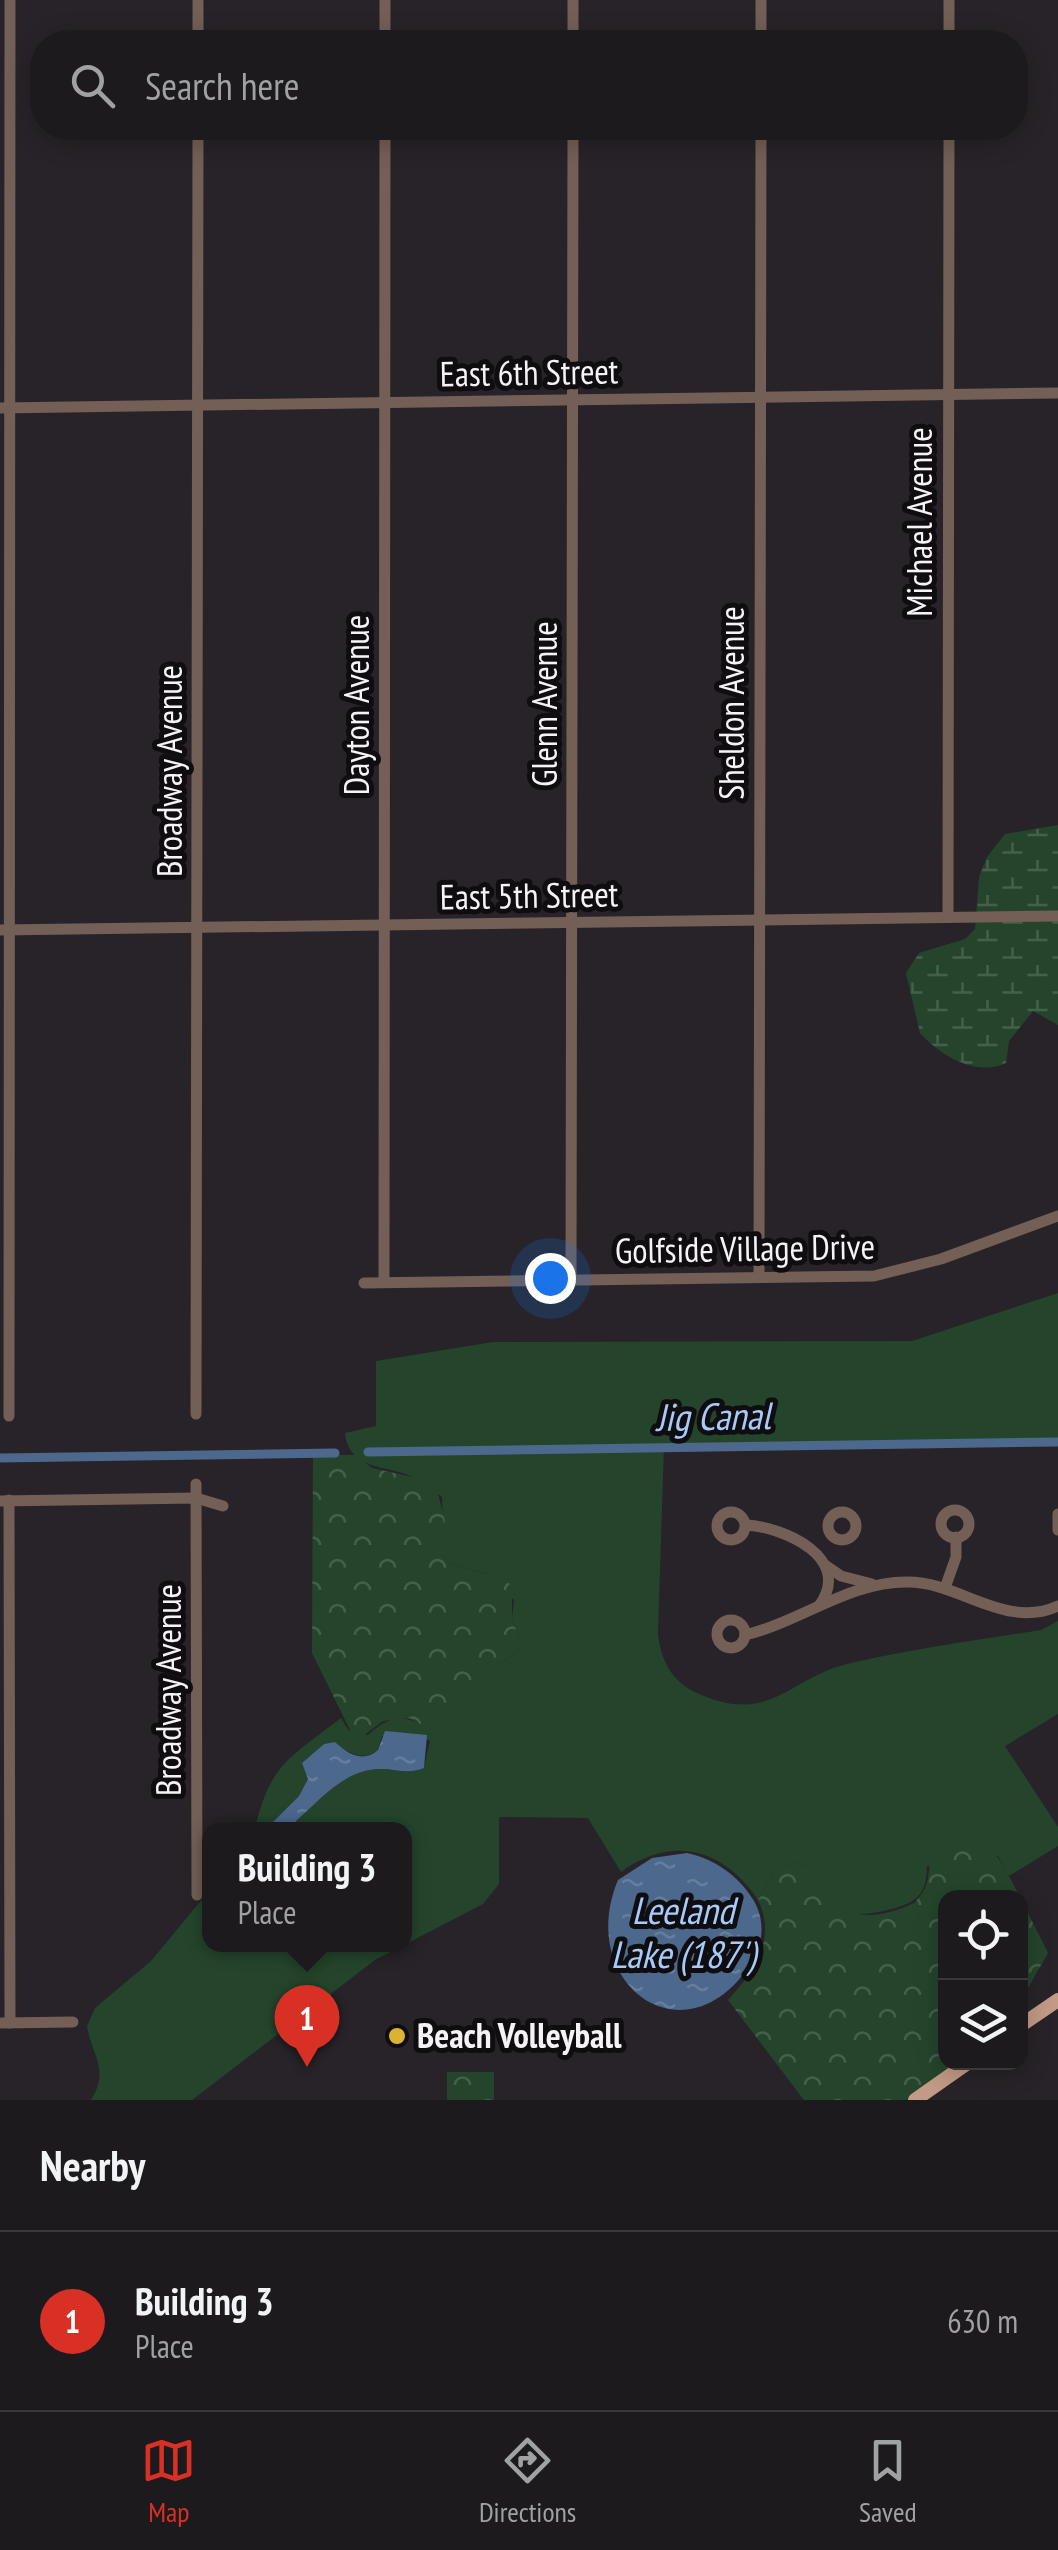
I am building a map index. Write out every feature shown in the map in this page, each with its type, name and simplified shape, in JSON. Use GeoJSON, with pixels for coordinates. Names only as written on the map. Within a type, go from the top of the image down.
{"type":"FeatureCollection","features":[{"type":"Feature","properties":{"kind":"main road"},"geometry":{"type":"LineString","coordinates":[[1028,2021],[1058,2000]]}},
{"type":"Feature","properties":{"kind":"main road"},"geometry":{"type":"LineString","coordinates":[[915,2100],[957,2070]]}},
{"type":"Feature","properties":{"kind":"street"},"geometry":{"type":"LineString","coordinates":[[9,1416],[4,930],[10,0]]}},
{"type":"Feature","properties":{"kind":"street"},"geometry":{"type":"LineString","coordinates":[[198,0],[198,30]]}},
{"type":"Feature","properties":{"kind":"street"},"geometry":{"type":"LineString","coordinates":[[386,0],[386,30]]}},
{"type":"Feature","properties":{"kind":"street"},"geometry":{"type":"LineString","coordinates":[[573,0],[573,30]]}},
{"type":"Feature","properties":{"kind":"street"},"geometry":{"type":"LineString","coordinates":[[761,0],[761,30]]}},
{"type":"Feature","properties":{"kind":"street"},"geometry":{"type":"LineString","coordinates":[[949,0],[949,30]]}},
{"type":"Feature","properties":{"kind":"street","name":"Broadway Avenue"},"geometry":{"type":"LineString","coordinates":[[196,1414],[198,140]]}},
{"type":"Feature","properties":{"kind":"street","name":"Dayton Avenue"},"geometry":{"type":"LineString","coordinates":[[384,1282],[385,140]]}},
{"type":"Feature","properties":{"kind":"street","name":"Glenn Avenue"},"geometry":{"type":"LineString","coordinates":[[572,1280],[573,140]]}},
{"type":"Feature","properties":{"kind":"street","name":"Sheldon Avenue"},"geometry":{"type":"LineString","coordinates":[[759,1278],[761,140]]}},
{"type":"Feature","properties":{"kind":"street","name":"Michael Avenue"},"geometry":{"type":"LineString","coordinates":[[948,918],[949,140]]}},
{"type":"Feature","properties":{"kind":"street","name":"East 6th Street"},"geometry":{"type":"LineString","coordinates":[[5,408],[1058,393]]}},
{"type":"Feature","properties":{"kind":"street","name":"East 5th Street"},"geometry":{"type":"LineString","coordinates":[[4,930],[1058,916]]}},
{"type":"Feature","properties":{"kind":"street","name":"Golfside Village Drive"},"geometry":{"type":"LineString","coordinates":[[364,1283],[759,1278],[899,1272],[1058,1216]]}},
{"type":"Feature","properties":{"kind":"street","name":"Broadway Avenue"},"geometry":{"type":"LineString","coordinates":[[196,1484],[197,1895]]}},
{"type":"Feature","properties":{"kind":"street"},"geometry":{"type":"LineString","coordinates":[[73,2022],[5,2023],[4,1500],[196,1498],[223,1506]]}},
{"type":"Feature","properties":{"kind":"street"},"geometry":{"type":"LineString","coordinates":[[1058,1514],[1058,1530]]}},
{"type":"Feature","properties":{"kind":"street"},"geometry":{"type":"LineString","coordinates":[[746,1524],[791,1534],[841,1576],[876,1584],[913,1582],[945,1588],[1017,1614],[1058,1606]]}},
{"type":"Feature","properties":{"kind":"street"},"geometry":{"type":"LineString","coordinates":[[812,1611],[823,1602],[827,1589],[821,1560],[833,1537]]}},
{"type":"Feature","properties":{"kind":"street"},"geometry":{"type":"LineString","coordinates":[[945,1588],[956,1557],[956,1537]]}},
{"type":"Feature","properties":{"kind":"street"},"geometry":{"type":"LineString","coordinates":[[745,1636],[876,1584]]}},
{"type":"Feature","properties":{"kind":"green space"},"geometry":{"type":"Polygon","coordinates":[[[1058,825],[1058,1025],[1033,1011],[1009,1041],[1006,1063],[983,1067],[960,1062],[920,1033],[906,973],[919,953],[965,939],[975,929],[979,877],[987,857],[1005,834],[1058,825]]]}},
{"type":"Feature","properties":{"kind":"green space"},"geometry":{"type":"Polygon","coordinates":[[[1058,1293],[1058,1446],[664,1445],[658,1634],[662,1654],[682,1684],[724,1702],[745,1704],[763,1702],[830,1669],[851,1663],[1041,1630],[1058,1621],[1058,1714],[1005,1746],[1058,1827],[1058,1846],[1009,1876],[998,1856],[927,1866],[921,1893],[910,1902],[884,1911],[853,1914],[831,1905],[810,1868],[797,1863],[774,1871],[758,1900],[729,1868],[696,1853],[659,1853],[621,1872],[588,1818],[499,1817],[499,1884],[483,1904],[412,1941],[412,1822],[296,1822],[354,1775],[377,1769],[424,1768],[430,1740],[382,1736],[378,1750],[361,1756],[335,1742],[324,1744],[302,1763],[308,1779],[299,1796],[273,1822],[257,1822],[275,1775],[295,1753],[341,1718],[348,1730],[368,1735],[392,1719],[420,1724],[478,1676],[511,1657],[521,1644],[512,1618],[514,1600],[488,1574],[449,1564],[444,1555],[442,1497],[415,1478],[362,1461],[348,1446],[345,1433],[376,1426],[376,1361],[493,1342],[912,1341],[1058,1293]]]}},
{"type":"Feature","properties":{"kind":"green space"},"geometry":{"type":"Polygon","coordinates":[[[313,1455],[356,1455],[372,1468],[435,1482],[445,1521],[444,1555],[449,1564],[503,1578],[512,1586],[512,1618],[521,1644],[511,1657],[478,1676],[439,1718],[420,1724],[409,1718],[383,1721],[360,1738],[353,1736],[312,1653],[313,1455]]]}},
{"type":"Feature","properties":{"kind":"green space"},"geometry":{"type":"Polygon","coordinates":[[[971,1839],[988,1847],[1016,1890],[938,1890],[938,2070],[950,2070],[906,2100],[804,2100],[728,2000],[760,1954],[765,1928],[758,1900],[774,1871],[797,1863],[810,1868],[819,1885],[840,1907],[865,1915],[880,1914],[914,1903],[927,1881],[932,1858],[951,1845],[971,1839]]]}},
{"type":"Feature","properties":{"kind":"green space"},"geometry":{"type":"Polygon","coordinates":[[[202,1899],[202,1952],[390,1952],[192,2100],[91,2100],[99,2071],[87,2026],[95,2008],[151,1961],[202,1899]]]}},
{"type":"Feature","properties":{"kind":"green space"},"geometry":{"type":"Polygon","coordinates":[[[1028,1913],[1048,1953],[1028,1988],[1028,1913]]]}},
{"type":"Feature","properties":{"kind":"green space"},"geometry":{"type":"Polygon","coordinates":[[[447,2072],[494,2072],[494,2100],[447,2100],[447,2072]]]}},
{"type":"Feature","properties":{"kind":"water"},"geometry":{"type":"Polygon","coordinates":[[[385,1731],[427,1735],[424,1768],[365,1771],[343,1781],[296,1822],[273,1822],[299,1796],[308,1779],[302,1763],[324,1744],[335,1742],[361,1756],[378,1750],[385,1731]]]}},
{"type":"Feature","properties":{"kind":"water","name":"Leeland Lake (187')"},"geometry":{"type":"Polygon","coordinates":[[[687,1853],[717,1864],[734,1876],[758,1909],[761,1934],[750,1965],[724,1994],[695,2008],[668,2009],[643,1998],[623,1978],[611,1951],[609,1917],[618,1880],[652,1858],[687,1853]]]}},
{"type":"Feature","properties":{"kind":"waterway","name":"Jig Canal"},"geometry":{"type":"LineString","coordinates":[[368,1452],[1058,1442]]}},
{"type":"Feature","properties":{"kind":"waterway","name":"Jig Canal"},"geometry":{"type":"LineString","coordinates":[[0,1458],[335,1453]]}},
{"type":"Feature","properties":{"kind":"place","name":"Beach Volleyball"},"geometry":{"type":"Point","coordinates":[397,2036]}},
{"type":"Feature","properties":{"kind":"place","name":"Building 3"},"geometry":{"type":"Point","coordinates":[307,2067]}}]}
